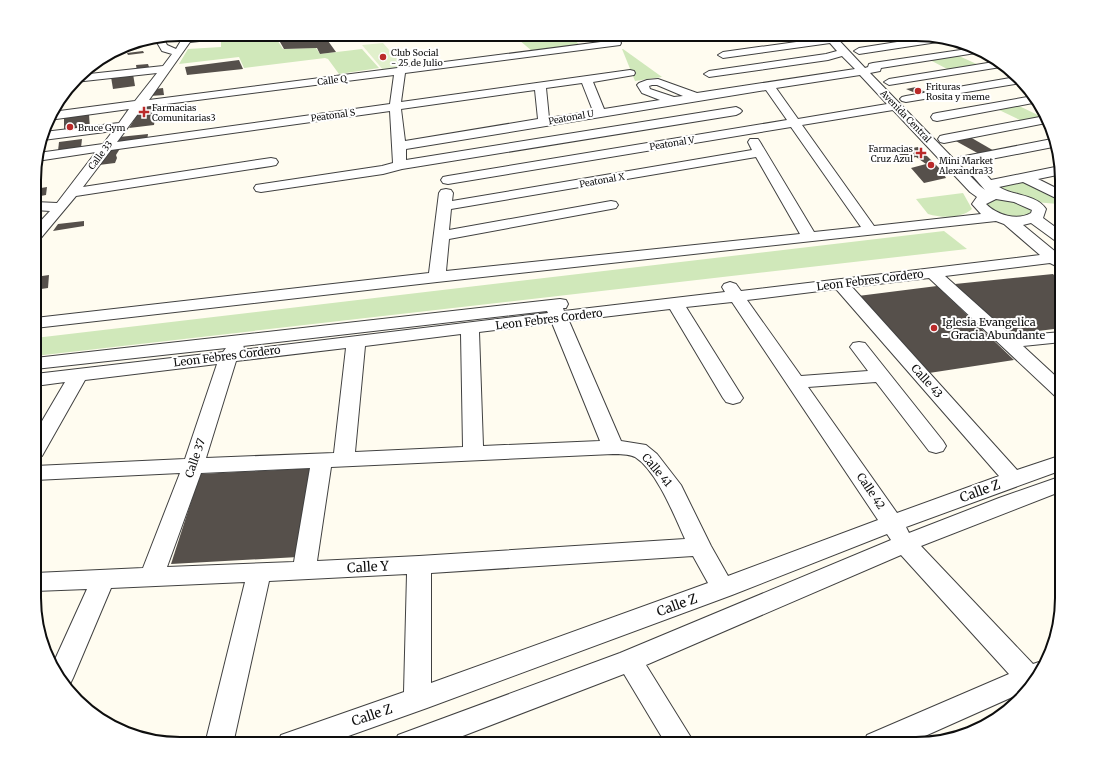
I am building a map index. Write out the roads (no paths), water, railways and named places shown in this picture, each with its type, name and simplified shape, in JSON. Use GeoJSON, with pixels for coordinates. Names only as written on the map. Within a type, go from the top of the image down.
{"type":"FeatureCollection","features":[{"type":"Feature","properties":{"kind":"street","name":"Calle 33"},"geometry":{"type":"LineString","coordinates":[[41,229],[61,207],[186,41]]}},
{"type":"Feature","properties":{"kind":"street","name":"Calle Q"},"geometry":{"type":"LineString","coordinates":[[58,115],[466,62],[597,41],[616,43]]}},
{"type":"Feature","properties":{"kind":"street"},"geometry":{"type":"LineString","coordinates":[[723,55],[807,41]]}},
{"type":"Feature","properties":{"kind":"street","name":"Avenida Central"},"geometry":{"type":"LineString","coordinates":[[839,41],[843,52],[889,82],[901,102],[915,109]]}},
{"type":"Feature","properties":{"kind":"street","name":"Avenida Central"},"geometry":{"type":"LineString","coordinates":[[844,41],[859,51],[871,69],[975,189],[987,191]]}},
{"type":"Feature","properties":{"kind":"street"},"geometry":{"type":"LineString","coordinates":[[859,51],[924,41]]}},
{"type":"Feature","properties":{"kind":"street"},"geometry":{"type":"LineString","coordinates":[[161,42],[163,48],[166,50],[179,52]]}},
{"type":"Feature","properties":{"kind":"street"},"geometry":{"type":"LineString","coordinates":[[709,74],[828,57],[843,52]]}},
{"type":"Feature","properties":{"kind":"street","name":"Peatonal U"},"geometry":{"type":"LineString","coordinates":[[399,146],[968,52]]}},
{"type":"Feature","properties":{"kind":"street"},"geometry":{"type":"LineString","coordinates":[[889,82],[994,66]]}},
{"type":"Feature","properties":{"kind":"street"},"geometry":{"type":"LineString","coordinates":[[86,78],[166,69]]}},
{"type":"Feature","properties":{"kind":"street"},"geometry":{"type":"LineString","coordinates":[[400,71],[395,107],[400,165]]}},
{"type":"Feature","properties":{"kind":"street","name":"Peatonal S"},"geometry":{"type":"LineString","coordinates":[[43,156],[630,73]]}},
{"type":"Feature","properties":{"kind":"street"},"geometry":{"type":"LineString","coordinates":[[586,79],[595,113],[610,131]]}},
{"type":"Feature","properties":{"kind":"street"},"geometry":{"type":"LineString","coordinates":[[901,102],[1013,81]]}},
{"type":"Feature","properties":{"kind":"street"},"geometry":{"type":"LineString","coordinates":[[540,85],[544,122]]}},
{"type":"Feature","properties":{"kind":"street"},"geometry":{"type":"LineString","coordinates":[[768,85],[870,230]]}},
{"type":"Feature","properties":{"kind":"street"},"geometry":{"type":"LineString","coordinates":[[937,117],[1029,100]]}},
{"type":"Feature","properties":{"kind":"street","name":"Peatonal V"},"geometry":{"type":"LineString","coordinates":[[448,180],[794,123],[901,102]]}},
{"type":"Feature","properties":{"kind":"street"},"geometry":{"type":"LineString","coordinates":[[261,188],[384,170],[400,165],[736,112]]}},
{"type":"Feature","properties":{"kind":"street","name":"Avenida Central"},"geometry":{"type":"LineString","coordinates":[[925,119],[965,160],[987,191]]}},
{"type":"Feature","properties":{"kind":"street"},"geometry":{"type":"LineString","coordinates":[[944,139],[1041,120]]}},
{"type":"Feature","properties":{"kind":"street"},"geometry":{"type":"LineString","coordinates":[[48,135],[123,126]]}},
{"type":"Feature","properties":{"kind":"street"},"geometry":{"type":"LineString","coordinates":[[747,131],[809,237]]}},
{"type":"Feature","properties":{"kind":"street"},"geometry":{"type":"LineString","coordinates":[[592,134],[612,153]]}},
{"type":"Feature","properties":{"kind":"street"},"geometry":{"type":"LineString","coordinates":[[437,277],[448,180],[449,157],[447,139]]}},
{"type":"Feature","properties":{"kind":"street"},"geometry":{"type":"LineString","coordinates":[[965,160],[1050,144]]}},
{"type":"Feature","properties":{"kind":"street","name":"Peatonal X"},"geometry":{"type":"LineString","coordinates":[[445,206],[760,153]]}},
{"type":"Feature","properties":{"kind":"street"},"geometry":{"type":"LineString","coordinates":[[71,193],[271,162]]}},
{"type":"Feature","properties":{"kind":"street"},"geometry":{"type":"LineString","coordinates":[[1055,172],[1026,178],[987,191],[979,204],[982,209],[1002,218],[1055,254]]}},
{"type":"Feature","properties":{"kind":"street"},"geometry":{"type":"LineString","coordinates":[[1026,178],[1055,193]]}},
{"type":"Feature","properties":{"kind":"street"},"geometry":{"type":"LineString","coordinates":[[987,191],[1002,196],[1023,200],[1032,204],[1036,214],[1055,232]]}},
{"type":"Feature","properties":{"kind":"street"},"geometry":{"type":"LineString","coordinates":[[442,236],[611,205]]}},
{"type":"Feature","properties":{"kind":"street"},"geometry":{"type":"LineString","coordinates":[[41,206],[61,207]]}},
{"type":"Feature","properties":{"kind":"street"},"geometry":{"type":"LineString","coordinates":[[41,322],[437,277],[870,230],[1002,218],[1022,220],[1036,214],[1055,209]]}},
{"type":"Feature","properties":{"kind":"street","name":"Leon Febres Cordero"},"geometry":{"type":"LineString","coordinates":[[41,364],[235,348],[356,342],[470,328],[556,311],[675,303],[732,290],[840,284],[1055,255]]}},
{"type":"Feature","properties":{"kind":"street","name":"Leon Febres Cordero"},"geometry":{"type":"LineString","coordinates":[[41,379],[235,348],[732,290],[1055,255]]}},
{"type":"Feature","properties":{"kind":"street"},"geometry":{"type":"LineString","coordinates":[[932,272],[1055,386]]}},
{"type":"Feature","properties":{"kind":"street","name":"Calle 43"},"geometry":{"type":"LineString","coordinates":[[840,284],[1013,479]]}},
{"type":"Feature","properties":{"kind":"street","name":"Calle 42"},"geometry":{"type":"LineString","coordinates":[[732,290],[797,382],[904,543],[1032,676]]}},
{"type":"Feature","properties":{"kind":"street"},"geometry":{"type":"LineString","coordinates":[[675,303],[733,398]]}},
{"type":"Feature","properties":{"kind":"street"},"geometry":{"type":"LineString","coordinates":[[556,311],[613,447]]}},
{"type":"Feature","properties":{"kind":"street"},"geometry":{"type":"LineString","coordinates":[[470,328],[473,453]]}},
{"type":"Feature","properties":{"kind":"street"},"geometry":{"type":"LineString","coordinates":[[1008,342],[1055,338]]}},
{"type":"Feature","properties":{"kind":"street"},"geometry":{"type":"LineString","coordinates":[[344,459],[356,342]]}},
{"type":"Feature","properties":{"kind":"street"},"geometry":{"type":"LineString","coordinates":[[859,347],[936,446]]}},
{"type":"Feature","properties":{"kind":"street","name":"Calle 37"},"geometry":{"type":"LineString","coordinates":[[152,577],[235,348]]}},
{"type":"Feature","properties":{"kind":"street"},"geometry":{"type":"LineString","coordinates":[[41,440],[79,374]]}},
{"type":"Feature","properties":{"kind":"street"},"geometry":{"type":"LineString","coordinates":[[797,382],[881,376]]}},
{"type":"Feature","properties":{"kind":"street","name":"Calle 41"},"geometry":{"type":"LineString","coordinates":[[41,473],[613,447],[639,450],[650,458],[670,485],[700,547],[723,588]]}},
{"type":"Feature","properties":{"kind":"street"},"geometry":{"type":"LineString","coordinates":[[304,570],[322,460]]}},
{"type":"Feature","properties":{"kind":"street","name":"Calle Z"},"geometry":{"type":"LineString","coordinates":[[311,737],[417,700],[723,588],[892,523],[1055,464]]}},
{"type":"Feature","properties":{"kind":"street","name":"Calle Z"},"geometry":{"type":"LineString","coordinates":[[426,737],[629,660],[904,543],[994,507],[1055,485]]}},
{"type":"Feature","properties":{"kind":"street","name":"Calle Y"},"geometry":{"type":"LineString","coordinates":[[41,582],[419,565],[700,547]]}},
{"type":"Feature","properties":{"kind":"street"},"geometry":{"type":"LineString","coordinates":[[417,700],[419,565]]}},
{"type":"Feature","properties":{"kind":"street"},"geometry":{"type":"LineString","coordinates":[[221,737],[259,572]]}},
{"type":"Feature","properties":{"kind":"street"},"geometry":{"type":"LineString","coordinates":[[63,672],[103,579]]}},
{"type":"Feature","properties":{"kind":"street"},"geometry":{"type":"LineString","coordinates":[[629,660],[677,737]]}},
{"type":"Feature","properties":{"kind":"street"},"geometry":{"type":"LineString","coordinates":[[911,737],[1027,681]]}},
{"type":"Feature","properties":{"kind":"place","name":"Club Social - 25 de Julio"},"geometry":{"type":"Point","coordinates":[383,57]}},
{"type":"Feature","properties":{"kind":"place","name":"Frituras Rosita y meme"},"geometry":{"type":"Point","coordinates":[918,91]}},
{"type":"Feature","properties":{"kind":"place","name":"Farmacias Comunitarias3"},"geometry":{"type":"Point","coordinates":[144,112]}},
{"type":"Feature","properties":{"kind":"place","name":"Bruce Gym"},"geometry":{"type":"Point","coordinates":[70,127]}},
{"type":"Feature","properties":{"kind":"place","name":"Farmacias Cruz Azul"},"geometry":{"type":"Point","coordinates":[921,153]}},
{"type":"Feature","properties":{"kind":"place","name":"Mini Market Alexandra33"},"geometry":{"type":"Point","coordinates":[931,165]}},
{"type":"Feature","properties":{"kind":"place","name":"Iglesia Evangelica - Gracia Abundante"},"geometry":{"type":"Point","coordinates":[934,328]}}]}
